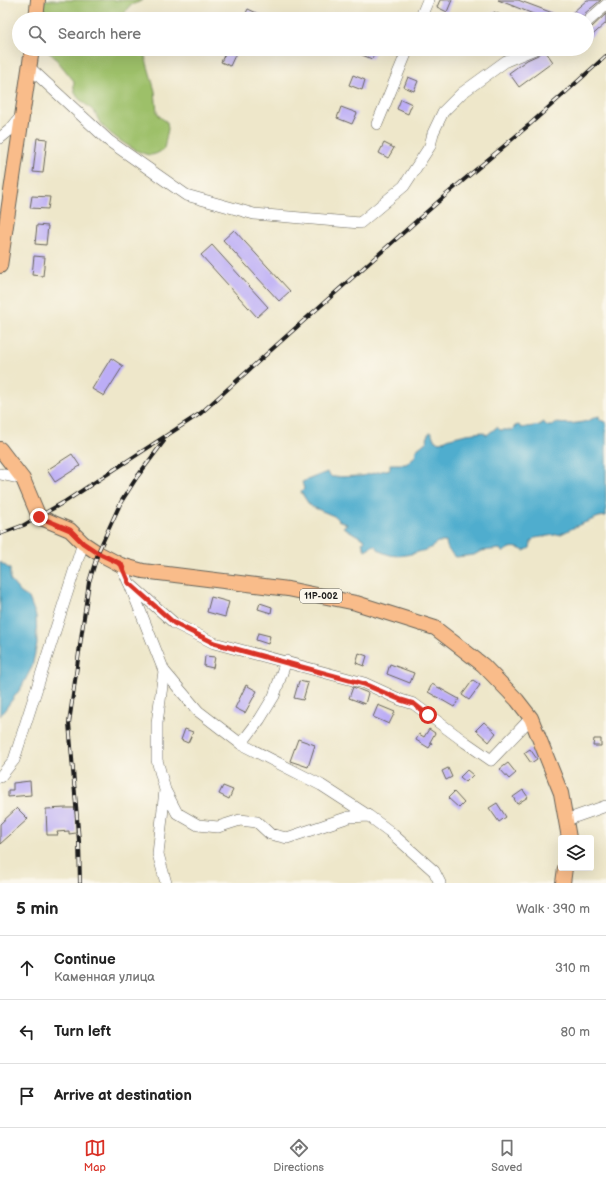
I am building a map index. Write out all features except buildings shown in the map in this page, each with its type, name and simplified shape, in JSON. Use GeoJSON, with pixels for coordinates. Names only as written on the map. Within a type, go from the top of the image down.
{"type":"FeatureCollection","features":[{"type":"Feature","properties":{"kind":"main road"},"geometry":{"type":"LineString","coordinates":[[37,12],[38,0]]}},
{"type":"Feature","properties":{"kind":"main road"},"geometry":{"type":"LineString","coordinates":[[0,266],[2,232],[23,114],[31,56]]}},
{"type":"Feature","properties":{"kind":"main road","name":"11Р-002"},"geometry":{"type":"LineString","coordinates":[[0,449],[23,479],[39,517],[70,530],[83,543],[98,553],[121,564],[143,571],[288,589],[356,603],[435,628],[484,665],[517,700],[530,718],[561,793],[568,835]]}},
{"type":"Feature","properties":{"kind":"main road"},"geometry":{"type":"LineString","coordinates":[[562,883],[564,871]]}},
{"type":"Feature","properties":{"kind":"street"},"geometry":{"type":"LineString","coordinates":[[423,12],[428,0]]}},
{"type":"Feature","properties":{"kind":"street"},"geometry":{"type":"LineString","coordinates":[[594,16],[606,5]]}},
{"type":"Feature","properties":{"kind":"street"},"geometry":{"type":"LineString","coordinates":[[377,124],[405,56]]}},
{"type":"Feature","properties":{"kind":"street"},"geometry":{"type":"LineString","coordinates":[[30,68],[109,141],[186,195],[254,214],[360,223],[404,186],[430,146],[433,133],[443,112],[462,93],[506,61],[518,56]]}},
{"type":"Feature","properties":{"kind":"street"},"geometry":{"type":"LineString","coordinates":[[0,138],[11,129],[23,114]]}},
{"type":"Feature","properties":{"kind":"street"},"geometry":{"type":"LineString","coordinates":[[0,474],[23,479]]}},
{"type":"Feature","properties":{"kind":"street"},"geometry":{"type":"LineString","coordinates":[[0,777],[14,760],[83,543]]}},
{"type":"Feature","properties":{"kind":"street"},"geometry":{"type":"LineString","coordinates":[[121,564],[164,671],[198,711],[241,744],[321,786],[368,816],[389,831],[434,871],[440,883]]}},
{"type":"Feature","properties":{"kind":"street"},"geometry":{"type":"LineString","coordinates":[[129,583],[174,623],[214,643],[286,661],[364,684],[414,704],[491,760],[530,718]]}},
{"type":"Feature","properties":{"kind":"street"},"geometry":{"type":"LineString","coordinates":[[241,744],[260,719],[274,696],[286,661]]}},
{"type":"Feature","properties":{"kind":"street"},"geometry":{"type":"LineString","coordinates":[[164,671],[157,724],[158,760],[165,790],[177,812],[198,825],[218,827],[240,820],[256,822],[270,834],[287,838],[348,817],[368,816]]}},
{"type":"Feature","properties":{"kind":"street"},"geometry":{"type":"LineString","coordinates":[[165,790],[158,854],[166,883]]}},
{"type":"Feature","properties":{"kind":"street"},"geometry":{"type":"LineString","coordinates":[[566,820],[606,806]]}},
{"type":"Feature","properties":{"kind":"green space"},"geometry":{"type":"Polygon","coordinates":[[[44,0],[143,0],[132,5],[126,12],[43,12],[44,0]]]}},
{"type":"Feature","properties":{"kind":"green space"},"geometry":{"type":"Polygon","coordinates":[[[53,56],[145,56],[155,91],[157,112],[160,117],[167,122],[168,129],[164,149],[150,155],[144,154],[110,133],[101,124],[95,113],[77,96],[74,81],[53,56]]]}},
{"type":"Feature","properties":{"kind":"water"},"geometry":{"type":"Polygon","coordinates":[[[599,416],[600,420],[606,422],[606,516],[599,517],[579,525],[561,534],[535,538],[531,542],[530,548],[524,551],[518,548],[513,548],[508,549],[503,553],[500,549],[481,551],[474,555],[456,557],[449,551],[446,542],[437,542],[431,548],[426,550],[400,556],[384,553],[374,545],[365,550],[362,543],[365,540],[343,527],[347,524],[338,520],[334,516],[310,506],[301,492],[304,489],[302,482],[327,472],[332,477],[362,476],[390,469],[390,464],[406,464],[415,456],[416,450],[427,441],[428,434],[431,432],[435,441],[441,442],[466,434],[483,432],[487,435],[497,427],[500,430],[512,430],[515,426],[519,425],[521,428],[540,425],[542,422],[548,426],[552,426],[555,423],[571,424],[588,421],[599,416]]]}},
{"type":"Feature","properties":{"kind":"water"},"geometry":{"type":"Polygon","coordinates":[[[0,562],[10,569],[10,580],[21,593],[29,598],[36,616],[37,644],[32,667],[21,688],[0,716],[0,562]]]}},
{"type":"Feature","properties":{"kind":"railway"},"geometry":{"type":"LineString","coordinates":[[0,534],[24,525],[66,501],[201,413],[447,194],[529,125],[606,56]]}},
{"type":"Feature","properties":{"kind":"railway"},"geometry":{"type":"LineString","coordinates":[[80,883],[79,841],[69,723],[89,582],[99,550],[121,502],[137,477],[164,441]]}},
{"type":"Feature","properties":{"kind":"route"},"geometry":{"type":"LineString","coordinates":[[39,517],[70,530],[83,543],[98,553],[121,564],[129,583],[174,623],[214,643],[286,661],[364,684],[414,704],[428,715]]}}]}
